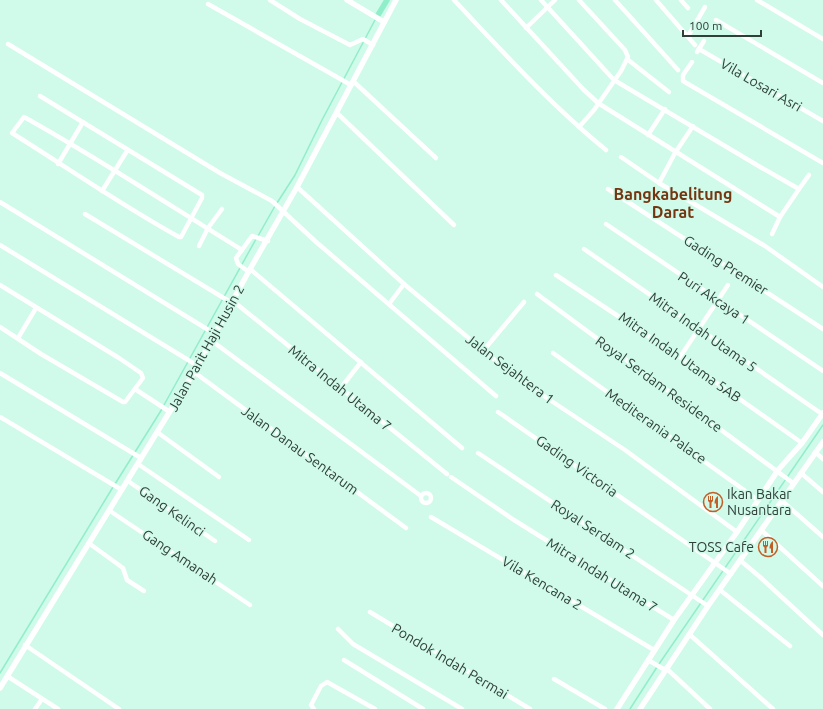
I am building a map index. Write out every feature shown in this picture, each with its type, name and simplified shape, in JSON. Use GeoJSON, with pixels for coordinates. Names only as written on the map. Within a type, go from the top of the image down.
{"type":"FeatureCollection","features":[{"type":"Feature","properties":{"kind":"street"},"geometry":{"type":"LineString","coordinates":[[270,0],[350,45],[363,39],[371,45]]}},
{"type":"Feature","properties":{"kind":"street"},"geometry":{"type":"LineString","coordinates":[[347,0],[382,20]]}},
{"type":"Feature","properties":{"kind":"street","name":"Jalan Parit Haji Husin 2"},"geometry":{"type":"LineString","coordinates":[[0,688],[25,645],[90,544],[128,481],[138,464],[139,457],[157,432],[198,366],[212,341],[213,333],[248,270],[268,241],[298,187],[337,113],[350,83],[371,45],[382,20],[396,0]]}},
{"type":"Feature","properties":{"kind":"street"},"geometry":{"type":"LineString","coordinates":[[454,0],[512,62],[606,150]]}},
{"type":"Feature","properties":{"kind":"street"},"geometry":{"type":"LineString","coordinates":[[501,0],[598,103],[648,136],[780,217]]}},
{"type":"Feature","properties":{"kind":"street"},"geometry":{"type":"LineString","coordinates":[[541,0],[614,80],[799,189]]}},
{"type":"Feature","properties":{"kind":"street"},"geometry":{"type":"LineString","coordinates":[[526,28],[554,0]]}},
{"type":"Feature","properties":{"kind":"street"},"geometry":{"type":"LineString","coordinates":[[579,0],[627,54],[627,59],[614,80],[580,127]]}},
{"type":"Feature","properties":{"kind":"street"},"geometry":{"type":"LineString","coordinates":[[615,0],[678,70]]}},
{"type":"Feature","properties":{"kind":"street"},"geometry":{"type":"LineString","coordinates":[[656,0],[695,45]]}},
{"type":"Feature","properties":{"kind":"street"},"geometry":{"type":"LineString","coordinates":[[682,0],[688,8]]}},
{"type":"Feature","properties":{"kind":"street"},"geometry":{"type":"LineString","coordinates":[[758,0],[823,39]]}},
{"type":"Feature","properties":{"kind":"street"},"geometry":{"type":"LineString","coordinates":[[208,4],[340,79],[350,83],[436,158]]}},
{"type":"Feature","properties":{"kind":"street"},"geometry":{"type":"LineString","coordinates":[[688,36],[705,7]]}},
{"type":"Feature","properties":{"kind":"street"},"geometry":{"type":"LineString","coordinates":[[716,20],[823,83]]}},
{"type":"Feature","properties":{"kind":"street","name":"Vila Losari Asri"},"geometry":{"type":"LineString","coordinates":[[704,41],[698,51],[823,120]]}},
{"type":"Feature","properties":{"kind":"street"},"geometry":{"type":"LineString","coordinates":[[8,44],[220,173],[279,206],[315,241],[496,396]]}},
{"type":"Feature","properties":{"kind":"street"},"geometry":{"type":"LineString","coordinates":[[627,59],[669,92]]}},
{"type":"Feature","properties":{"kind":"street"},"geometry":{"type":"LineString","coordinates":[[692,62],[683,75],[683,81],[823,163]]}},
{"type":"Feature","properties":{"kind":"street"},"geometry":{"type":"LineString","coordinates":[[40,96],[127,151],[202,195],[202,198],[190,218],[181,237],[58,164],[12,133],[24,117],[71,143],[190,218],[208,228],[242,250]]}},
{"type":"Feature","properties":{"kind":"street"},"geometry":{"type":"LineString","coordinates":[[648,136],[664,109]]}},
{"type":"Feature","properties":{"kind":"street"},"geometry":{"type":"LineString","coordinates":[[337,113],[454,225]]}},
{"type":"Feature","properties":{"kind":"street"},"geometry":{"type":"LineString","coordinates":[[58,164],[83,122]]}},
{"type":"Feature","properties":{"kind":"street"},"geometry":{"type":"LineString","coordinates":[[659,183],[675,152],[693,126]]}},
{"type":"Feature","properties":{"kind":"street"},"geometry":{"type":"LineString","coordinates":[[102,191],[127,151]]}},
{"type":"Feature","properties":{"kind":"street"},"geometry":{"type":"LineString","coordinates":[[621,157],[659,183],[765,246],[823,287]]}},
{"type":"Feature","properties":{"kind":"street"},"geometry":{"type":"LineString","coordinates":[[772,234],[780,217],[809,175]]}},
{"type":"Feature","properties":{"kind":"street","name":"Jalan Sejahtera 1"},"geometry":{"type":"LineString","coordinates":[[298,187],[404,284],[514,376],[625,450],[737,532]]}},
{"type":"Feature","properties":{"kind":"street","name":"Gading Premier"},"geometry":{"type":"LineString","coordinates":[[608,189],[823,329]]}},
{"type":"Feature","properties":{"kind":"street"},"geometry":{"type":"LineString","coordinates":[[0,202],[213,333]]}},
{"type":"Feature","properties":{"kind":"street"},"geometry":{"type":"LineString","coordinates":[[199,246],[208,228],[222,209]]}},
{"type":"Feature","properties":{"kind":"street","name":"Mitra Indah Utama 7"},"geometry":{"type":"LineString","coordinates":[[85,214],[231,301],[449,475],[514,520],[674,620]]}},
{"type":"Feature","properties":{"kind":"street","name":"Puri Akcaya 1"},"geometry":{"type":"LineString","coordinates":[[606,224],[717,301],[823,371]]}},
{"type":"Feature","properties":{"kind":"street"},"geometry":{"type":"LineString","coordinates":[[268,241],[253,236],[236,258],[238,264],[248,270],[361,362],[462,448]]}},
{"type":"Feature","properties":{"kind":"street"},"geometry":{"type":"LineString","coordinates":[[0,245],[198,366]]}},
{"type":"Feature","properties":{"kind":"street","name":"Mitra Indah Utama 5"},"geometry":{"type":"LineString","coordinates":[[584,249],[699,330],[823,413]]}},
{"type":"Feature","properties":{"kind":"street","name":"Mitra Indah Utama 5AB"},"geometry":{"type":"LineString","coordinates":[[556,275],[680,356],[802,443]]}},
{"type":"Feature","properties":{"kind":"street"},"geometry":{"type":"LineString","coordinates":[[389,304],[404,284]]}},
{"type":"Feature","properties":{"kind":"street"},"geometry":{"type":"LineString","coordinates":[[680,356],[699,330],[728,284]]}},
{"type":"Feature","properties":{"kind":"street"},"geometry":{"type":"LineString","coordinates":[[0,285],[141,373],[143,378],[125,402],[123,402],[41,354],[0,327]]}},
{"type":"Feature","properties":{"kind":"street","name":"Royal Serdam Residence"},"geometry":{"type":"LineString","coordinates":[[537,294],[792,482]]}},
{"type":"Feature","properties":{"kind":"street"},"geometry":{"type":"LineString","coordinates":[[483,351],[524,302]]}},
{"type":"Feature","properties":{"kind":"street"},"geometry":{"type":"LineString","coordinates":[[18,338],[36,308]]}},
{"type":"Feature","properties":{"kind":"street"},"geometry":{"type":"LineString","coordinates":[[212,341],[421,496]]}},
{"type":"Feature","properties":{"kind":"street","name":"Mediterania Palace"},"geometry":{"type":"LineString","coordinates":[[553,353],[758,500]]}},
{"type":"Feature","properties":{"kind":"street"},"geometry":{"type":"LineString","coordinates":[[340,388],[361,362]]}},
{"type":"Feature","properties":{"kind":"street","name":"Jalan Danau Sentarum"},"geometry":{"type":"LineString","coordinates":[[194,372],[406,528]]}},
{"type":"Feature","properties":{"kind":"street"},"geometry":{"type":"LineString","coordinates":[[0,373],[139,457]]}},
{"type":"Feature","properties":{"kind":"street"},"geometry":{"type":"LineString","coordinates":[[135,389],[169,411]]}},
{"type":"Feature","properties":{"kind":"street","name":"Gading Victoria"},"geometry":{"type":"LineString","coordinates":[[498,412],[714,564],[730,573]]}},
{"type":"Feature","properties":{"kind":"street"},"geometry":{"type":"LineString","coordinates":[[617,709],[651,661],[654,650],[674,620],[758,500],[823,413]]}},
{"type":"Feature","properties":{"kind":"street"},"geometry":{"type":"LineString","coordinates":[[0,417],[122,490]]}},
{"type":"Feature","properties":{"kind":"street"},"geometry":{"type":"LineString","coordinates":[[157,432],[219,477]]}},
{"type":"Feature","properties":{"kind":"street"},"geometry":{"type":"LineString","coordinates":[[643,708],[664,669],[689,634],[706,605],[720,590],[730,573],[741,561],[792,482],[801,473],[823,442]]}},
{"type":"Feature","properties":{"kind":"street"},"geometry":{"type":"LineString","coordinates":[[815,452],[823,459]]}},
{"type":"Feature","properties":{"kind":"street","name":"Royal Serdam 2"},"geometry":{"type":"LineString","coordinates":[[478,453],[706,605]]}},
{"type":"Feature","properties":{"kind":"street"},"geometry":{"type":"LineString","coordinates":[[138,464],[249,540]]}},
{"type":"Feature","properties":{"kind":"street"},"geometry":{"type":"LineString","coordinates":[[801,473],[823,492]]}},
{"type":"Feature","properties":{"kind":"street","name":"Gang Kelinci"},"geometry":{"type":"LineString","coordinates":[[128,481],[215,541]]}},
{"type":"Feature","properties":{"kind":"street"},"geometry":{"type":"LineString","coordinates":[[781,500],[823,537]]}},
{"type":"Feature","properties":{"kind":"street","name":"Gang Amanah"},"geometry":{"type":"LineString","coordinates":[[110,510],[250,605]]}},
{"type":"Feature","properties":{"kind":"street","name":"Vila Kencana 2"},"geometry":{"type":"LineString","coordinates":[[431,516],[654,650]]}},
{"type":"Feature","properties":{"kind":"street"},"geometry":{"type":"LineString","coordinates":[[762,530],[823,586]]}},
{"type":"Feature","properties":{"kind":"street"},"geometry":{"type":"LineString","coordinates":[[90,544],[123,568],[127,580],[144,592]]}},
{"type":"Feature","properties":{"kind":"street"},"geometry":{"type":"LineString","coordinates":[[741,561],[760,576],[823,635]]}},
{"type":"Feature","properties":{"kind":"street"},"geometry":{"type":"LineString","coordinates":[[720,590],[790,646]]}},
{"type":"Feature","properties":{"kind":"street","name":"Pondok Indah Permai"},"geometry":{"type":"LineString","coordinates":[[370,612],[530,709]]}},
{"type":"Feature","properties":{"kind":"street"},"geometry":{"type":"LineString","coordinates":[[338,629],[354,644],[462,709]]}},
{"type":"Feature","properties":{"kind":"street"},"geometry":{"type":"LineString","coordinates":[[689,634],[773,709]]}},
{"type":"Feature","properties":{"kind":"street"},"geometry":{"type":"LineString","coordinates":[[25,645],[119,709]]}},
{"type":"Feature","properties":{"kind":"street"},"geometry":{"type":"LineString","coordinates":[[344,660],[422,709]]}},
{"type":"Feature","properties":{"kind":"street"},"geometry":{"type":"LineString","coordinates":[[651,661],[664,669],[710,709]]}},
{"type":"Feature","properties":{"kind":"street"},"geometry":{"type":"LineString","coordinates":[[8,676],[58,709]]}},
{"type":"Feature","properties":{"kind":"street"},"geometry":{"type":"LineString","coordinates":[[554,679],[605,709]]}},
{"type":"Feature","properties":{"kind":"street"},"geometry":{"type":"LineString","coordinates":[[314,709],[311,705],[326,683],[375,709]]}},
{"type":"Feature","properties":{"kind":"street"},"geometry":{"type":"LineString","coordinates":[[36,709],[42,699]]}},
{"type":"Feature","properties":{"kind":"waterway"},"geometry":{"type":"LineString","coordinates":[[378,15],[387,0]]}},
{"type":"Feature","properties":{"kind":"waterway"},"geometry":{"type":"LineString","coordinates":[[277,203],[295,175],[322,120],[375,20]]}},
{"type":"Feature","properties":{"kind":"waterway"},"geometry":{"type":"LineString","coordinates":[[258,236],[275,206]]}},
{"type":"Feature","properties":{"kind":"waterway"},"geometry":{"type":"LineString","coordinates":[[164,405],[256,239]]}},
{"type":"Feature","properties":{"kind":"waterway"},"geometry":{"type":"LineString","coordinates":[[115,484],[162,409]]}},
{"type":"Feature","properties":{"kind":"waterway"},"geometry":{"type":"LineString","coordinates":[[659,664],[823,425]]}},
{"type":"Feature","properties":{"kind":"waterway"},"geometry":{"type":"LineString","coordinates":[[0,673],[113,487]]}},
{"type":"Feature","properties":{"kind":"waterway"},"geometry":{"type":"LineString","coordinates":[[630,709],[657,667]]}},
{"type":"Feature","properties":{"kind":"place","name":"Ikan Bakar Nusantara"},"geometry":{"type":"Point","coordinates":[713,502]}},
{"type":"Feature","properties":{"kind":"place","name":"TOSS Cafe"},"geometry":{"type":"Point","coordinates":[768,547]}},
{"type":"Feature","properties":{"kind":"district","name":"Bangkabelitung Darat"},"geometry":{"type":"Point","coordinates":[673,203]}}]}
